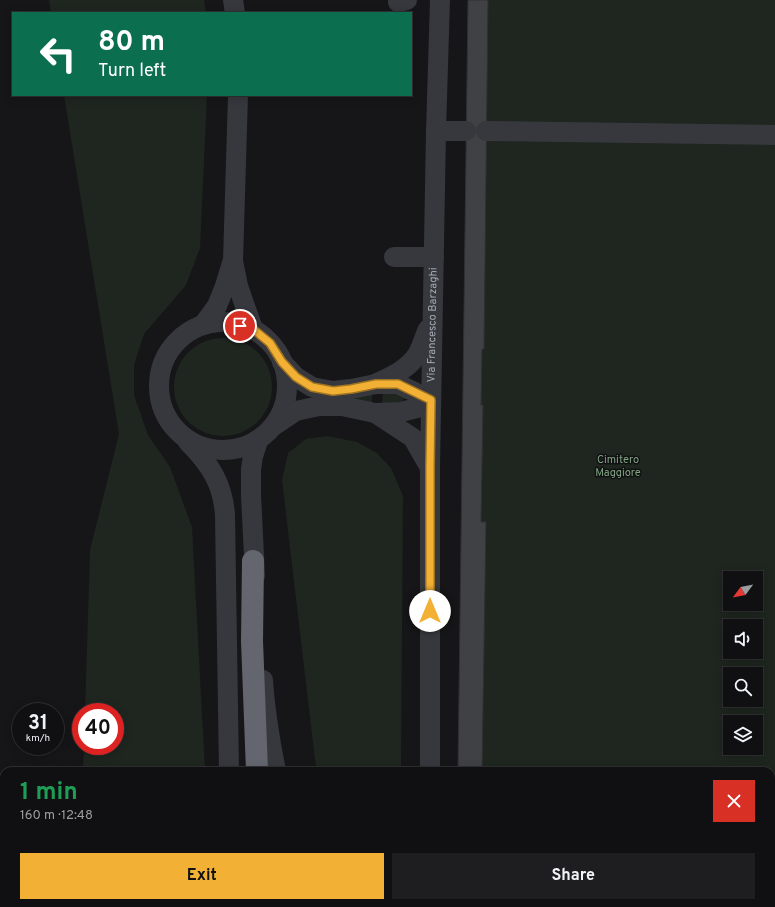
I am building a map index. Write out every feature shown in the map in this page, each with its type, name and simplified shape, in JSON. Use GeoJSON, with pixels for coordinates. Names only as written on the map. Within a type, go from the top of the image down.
{"type":"FeatureCollection","features":[{"type":"Feature","properties":{"kind":"highway"},"geometry":{"type":"LineString","coordinates":[[253,561],[252,641],[257,767]]}},
{"type":"Feature","properties":{"kind":"street"},"geometry":{"type":"LineString","coordinates":[[233,0],[235,12]]}},
{"type":"Feature","properties":{"kind":"street","name":"Via Francesco Barzaghi"},"geometry":{"type":"LineString","coordinates":[[430,767],[430,467],[440,0]]}},
{"type":"Feature","properties":{"kind":"street"},"geometry":{"type":"LineString","coordinates":[[238,96],[233,261],[238,286],[253,329]]}},
{"type":"Feature","properties":{"kind":"street"},"geometry":{"type":"LineString","coordinates":[[436,131],[466,131]]}},
{"type":"Feature","properties":{"kind":"street"},"geometry":{"type":"LineString","coordinates":[[486,131],[775,135]]}},
{"type":"Feature","properties":{"kind":"street"},"geometry":{"type":"LineString","coordinates":[[394,258],[434,257]]}},
{"type":"Feature","properties":{"kind":"street"},"geometry":{"type":"LineString","coordinates":[[203,325],[217,306],[233,261]]}},
{"type":"Feature","properties":{"kind":"street"},"geometry":{"type":"LineString","coordinates":[[376,384],[408,367],[418,354],[433,316]]}},
{"type":"Feature","properties":{"kind":"street"},"geometry":{"type":"LineString","coordinates":[[229,767],[226,531],[224,502],[221,490],[209,466],[200,454],[177,430],[165,413],[160,392],[161,371],[170,351],[184,336],[203,325],[228,322],[253,329],[270,343],[282,362],[296,377],[312,387],[333,391],[376,384],[398,384],[431,400]]}},
{"type":"Feature","properties":{"kind":"street"},"geometry":{"type":"LineString","coordinates":[[275,425],[285,406],[288,383],[282,362]]}},
{"type":"Feature","properties":{"kind":"street"},"geometry":{"type":"LineString","coordinates":[[184,437],[198,445],[215,450],[238,449],[258,441],[275,425],[296,411],[319,406],[342,406],[375,413],[401,412],[417,408],[431,400]]}},
{"type":"Feature","properties":{"kind":"street"},"geometry":{"type":"LineString","coordinates":[[375,413],[413,438],[430,467]]}},
{"type":"Feature","properties":{"kind":"street"},"geometry":{"type":"LineString","coordinates":[[258,441],[253,456],[252,469],[251,495],[253,561],[265,702],[275,767]]}},
{"type":"Feature","properties":{"kind":"green space"},"geometry":{"type":"Polygon","coordinates":[[[49,0],[204,0],[206,12],[51,12],[49,0]]]}},
{"type":"Feature","properties":{"kind":"green space","name":"Cimitero Maggiore"},"geometry":{"type":"Polygon","coordinates":[[[468,0],[775,0],[775,767],[458,767],[468,0]]]}},
{"type":"Feature","properties":{"kind":"green space"},"geometry":{"type":"Polygon","coordinates":[[[64,96],[207,96],[200,248],[186,285],[144,334],[134,365],[134,395],[148,435],[170,467],[192,527],[205,767],[83,767],[84,755],[124,755],[124,703],[85,703],[90,550],[119,434],[64,96]]]}},
{"type":"Feature","properties":{"kind":"green space"},"geometry":{"type":"Polygon","coordinates":[[[223,338],[242,342],[257,353],[268,368],[272,387],[268,406],[257,421],[242,432],[223,436],[204,432],[189,421],[178,406],[174,387],[178,368],[189,353],[204,342],[223,338]]]}},
{"type":"Feature","properties":{"kind":"green space"},"geometry":{"type":"Polygon","coordinates":[[[383,390],[392,391],[405,398],[400,403],[382,406],[383,390]]]}},
{"type":"Feature","properties":{"kind":"green space"},"geometry":{"type":"Polygon","coordinates":[[[372,392],[372,404],[352,399],[372,392]]]}},
{"type":"Feature","properties":{"kind":"green space"},"geometry":{"type":"Polygon","coordinates":[[[327,436],[357,442],[377,453],[391,468],[403,496],[401,767],[316,767],[282,480],[288,453],[306,439],[327,436]]]}},
{"type":"Feature","properties":{"kind":"building"},"geometry":{"type":"Polygon","coordinates":[[[468,0],[488,0],[484,349],[482,349],[481,405],[483,405],[481,522],[486,522],[482,767],[458,767],[468,0]]]}},
{"type":"Feature","properties":{"kind":"route"},"geometry":{"type":"LineString","coordinates":[[240,326],[253,329],[270,343],[282,362],[296,377],[312,387],[333,391],[376,384],[398,384],[431,400],[430,611]]}}]}
